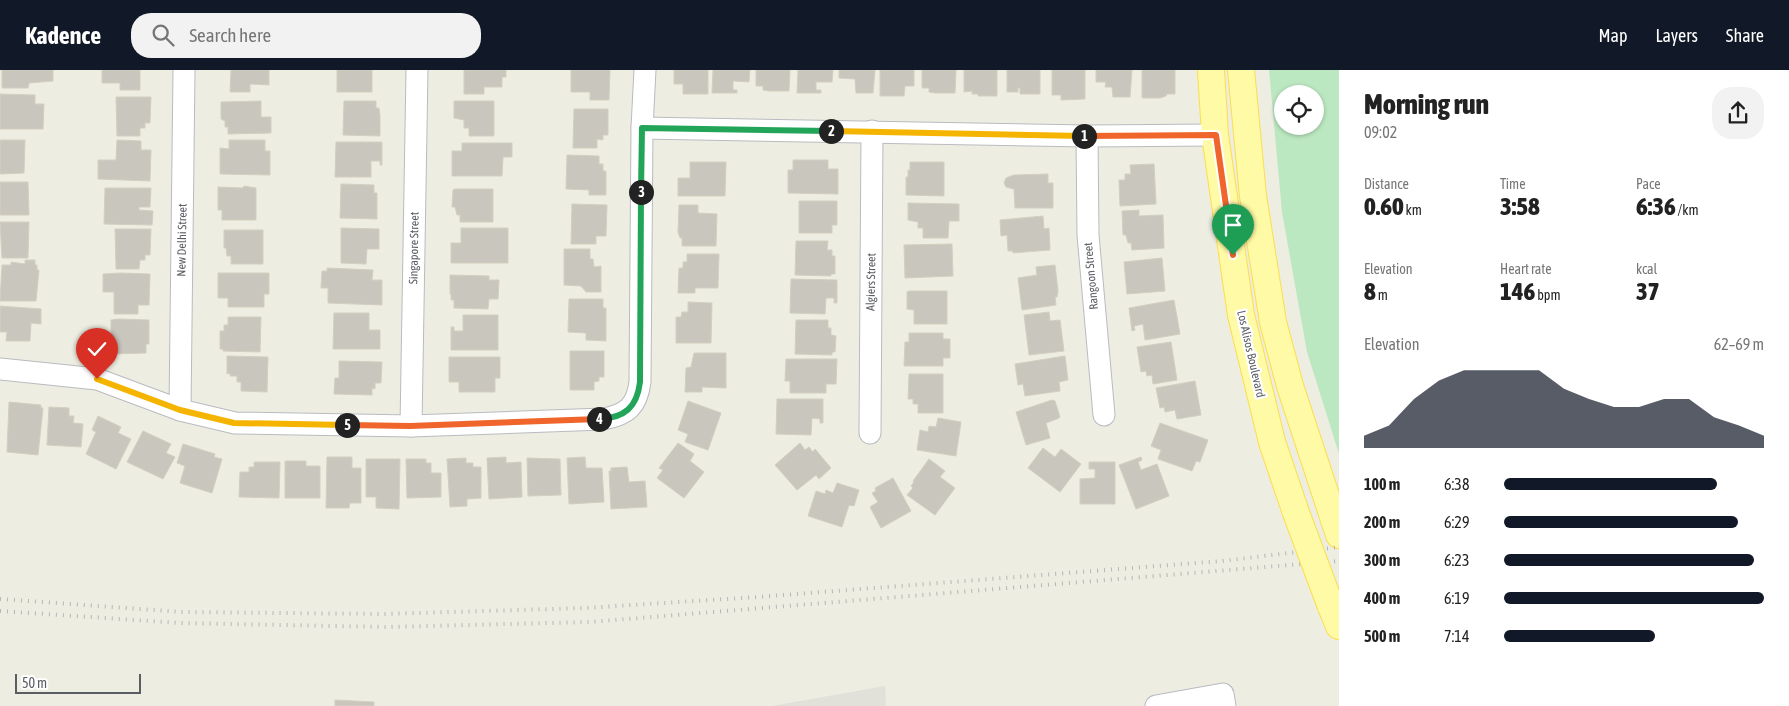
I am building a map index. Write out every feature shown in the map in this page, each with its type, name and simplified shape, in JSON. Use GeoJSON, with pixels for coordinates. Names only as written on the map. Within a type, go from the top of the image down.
{"type":"FeatureCollection","features":[{"type":"Feature","properties":{"kind":"main road","name":"Los Alisos Boulevard"},"geometry":{"type":"LineString","coordinates":[[1211,70],[1216,135],[1241,316],[1272,442],[1294,510],[1334,615]]}},
{"type":"Feature","properties":{"kind":"main road"},"geometry":{"type":"LineString","coordinates":[[1241,70],[1253,196],[1273,322],[1290,386],[1339,535]]}},
{"type":"Feature","properties":{"kind":"street","name":"New Delhi Street"},"geometry":{"type":"LineString","coordinates":[[180,410],[184,70]]}},
{"type":"Feature","properties":{"kind":"street","name":"Singapore Street"},"geometry":{"type":"LineString","coordinates":[[410,426],[417,70]]}},
{"type":"Feature","properties":{"kind":"street"},"geometry":{"type":"LineString","coordinates":[[0,369],[97,379],[180,410],[234,423],[410,426],[603,419],[618,416],[633,405],[638,396],[640,382],[642,128],[645,70]]}},
{"type":"Feature","properties":{"kind":"street"},"geometry":{"type":"LineString","coordinates":[[642,128],[1087,136],[1216,135]]}},
{"type":"Feature","properties":{"kind":"street","name":"Algiers Street"},"geometry":{"type":"LineString","coordinates":[[870,432],[872,131]]}},
{"type":"Feature","properties":{"kind":"street","name":"Rangoon Street"},"geometry":{"type":"LineString","coordinates":[[1087,136],[1088,235],[1104,415]]}},
{"type":"Feature","properties":{"kind":"street"},"geometry":{"type":"LineString","coordinates":[[1156,706],[1223,694],[1226,706]]}},
{"type":"Feature","properties":{"kind":"shaded area"},"geometry":{"type":"Polygon","coordinates":[[[885,686],[886,706],[772,706],[885,686]]]}},
{"type":"Feature","properties":{"kind":"green space"},"geometry":{"type":"Polygon","coordinates":[[[1269,70],[1339,70],[1339,454],[1307,352],[1282,212],[1275,135],[1324,135],[1324,85],[1274,85],[1274,125],[1269,70]]]}},
{"type":"Feature","properties":{"kind":"building"},"geometry":{"type":"Polygon","coordinates":[[[2,70],[53,70],[53,81],[29,83],[28,88],[2,88],[2,70]]]}},
{"type":"Feature","properties":{"kind":"building"},"geometry":{"type":"Polygon","coordinates":[[[102,70],[140,70],[140,90],[120,90],[120,83],[102,83],[102,70]]]}},
{"type":"Feature","properties":{"kind":"building"},"geometry":{"type":"Polygon","coordinates":[[[231,70],[269,70],[269,85],[250,84],[250,92],[230,92],[231,70]]]}},
{"type":"Feature","properties":{"kind":"building"},"geometry":{"type":"Polygon","coordinates":[[[337,70],[372,70],[372,92],[337,92],[337,70]]]}},
{"type":"Feature","properties":{"kind":"building"},"geometry":{"type":"Polygon","coordinates":[[[464,70],[506,70],[506,77],[502,77],[502,87],[484,87],[484,94],[464,94],[464,70]]]}},
{"type":"Feature","properties":{"kind":"building"},"geometry":{"type":"Polygon","coordinates":[[[571,70],[610,70],[609,100],[590,100],[590,92],[571,92],[571,70]]]}},
{"type":"Feature","properties":{"kind":"building"},"geometry":{"type":"Polygon","coordinates":[[[674,70],[708,70],[708,94],[683,94],[683,84],[674,84],[674,70]]]}},
{"type":"Feature","properties":{"kind":"building"},"geometry":{"type":"Polygon","coordinates":[[[713,70],[750,70],[749,82],[733,81],[733,90],[737,90],[737,93],[712,93],[713,70]]]}},
{"type":"Feature","properties":{"kind":"building"},"geometry":{"type":"Polygon","coordinates":[[[756,70],[790,70],[789,91],[769,91],[763,90],[763,86],[756,86],[756,70]]]}},
{"type":"Feature","properties":{"kind":"building"},"geometry":{"type":"Polygon","coordinates":[[[798,70],[833,70],[832,82],[816,82],[816,90],[821,90],[821,93],[797,93],[798,70]]]}},
{"type":"Feature","properties":{"kind":"building"},"geometry":{"type":"Polygon","coordinates":[[[839,70],[875,70],[873,93],[856,93],[855,79],[839,78],[839,70]]]}},
{"type":"Feature","properties":{"kind":"building"},"geometry":{"type":"Polygon","coordinates":[[[880,70],[914,70],[914,86],[905,86],[904,96],[880,96],[880,70]]]}},
{"type":"Feature","properties":{"kind":"building"},"geometry":{"type":"Polygon","coordinates":[[[922,70],[956,70],[955,93],[935,93],[929,92],[929,88],[922,88],[922,70]]]}},
{"type":"Feature","properties":{"kind":"building"},"geometry":{"type":"Polygon","coordinates":[[[964,70],[997,70],[997,96],[978,96],[978,94],[972,94],[972,91],[964,92],[964,70]]]}},
{"type":"Feature","properties":{"kind":"building"},"geometry":{"type":"Polygon","coordinates":[[[1007,70],[1040,70],[1040,94],[1020,94],[1020,88],[1018,88],[1018,92],[1007,92],[1007,70]]]}},
{"type":"Feature","properties":{"kind":"building"},"geometry":{"type":"Polygon","coordinates":[[[1052,70],[1085,70],[1085,99],[1061,100],[1061,95],[1052,95],[1052,70]]]}},
{"type":"Feature","properties":{"kind":"building"},"geometry":{"type":"Polygon","coordinates":[[[1096,70],[1132,70],[1130,97],[1113,97],[1112,87],[1105,87],[1106,82],[1096,82],[1096,70]]]}},
{"type":"Feature","properties":{"kind":"building"},"geometry":{"type":"Polygon","coordinates":[[[1142,70],[1175,70],[1175,94],[1167,94],[1160,98],[1142,98],[1142,70]]]}},
{"type":"Feature","properties":{"kind":"building"},"geometry":{"type":"Polygon","coordinates":[[[0,94],[35,95],[35,104],[44,104],[43,129],[0,129],[0,94]]]}},
{"type":"Feature","properties":{"kind":"building"},"geometry":{"type":"Polygon","coordinates":[[[116,97],[151,97],[150,123],[145,123],[145,128],[140,128],[140,136],[117,136],[116,97]]]}},
{"type":"Feature","properties":{"kind":"building"},"geometry":{"type":"Polygon","coordinates":[[[261,101],[261,117],[271,117],[271,133],[228,134],[228,127],[225,127],[225,121],[221,119],[221,102],[261,101]]]}},
{"type":"Feature","properties":{"kind":"building"},"geometry":{"type":"Polygon","coordinates":[[[344,101],[376,101],[376,108],[379,108],[380,116],[380,136],[343,135],[344,101]]]}},
{"type":"Feature","properties":{"kind":"building"},"geometry":{"type":"Polygon","coordinates":[[[454,101],[494,101],[494,136],[469,136],[469,128],[464,128],[464,120],[454,118],[454,101]]]}},
{"type":"Feature","properties":{"kind":"building"},"geometry":{"type":"Polygon","coordinates":[[[574,109],[608,109],[608,135],[603,135],[603,140],[597,139],[597,148],[573,148],[574,109]]]}},
{"type":"Feature","properties":{"kind":"building"},"geometry":{"type":"Polygon","coordinates":[[[0,140],[25,140],[24,173],[0,174],[0,140]]]}},
{"type":"Feature","properties":{"kind":"building"},"geometry":{"type":"Polygon","coordinates":[[[117,140],[141,141],[141,150],[151,150],[150,181],[98,179],[98,160],[116,160],[117,140]]]}},
{"type":"Feature","properties":{"kind":"building"},"geometry":{"type":"Polygon","coordinates":[[[229,140],[265,140],[265,151],[270,151],[270,175],[220,174],[220,148],[229,149],[229,140]]]}},
{"type":"Feature","properties":{"kind":"building"},"geometry":{"type":"Polygon","coordinates":[[[336,142],[382,142],[382,165],[380,165],[380,161],[371,161],[371,177],[335,177],[336,142]]]}},
{"type":"Feature","properties":{"kind":"building"},"geometry":{"type":"Polygon","coordinates":[[[462,143],[512,143],[512,157],[503,157],[502,176],[452,176],[452,151],[462,151],[462,143]]]}},
{"type":"Feature","properties":{"kind":"building"},"geometry":{"type":"Polygon","coordinates":[[[567,155],[599,156],[599,164],[603,164],[603,171],[606,171],[606,195],[589,195],[589,190],[566,189],[567,155]]]}},
{"type":"Feature","properties":{"kind":"building"},"geometry":{"type":"Polygon","coordinates":[[[793,160],[828,160],[828,169],[838,169],[838,194],[788,193],[788,170],[793,170],[793,160]]]}},
{"type":"Feature","properties":{"kind":"building"},"geometry":{"type":"Polygon","coordinates":[[[690,162],[726,162],[725,196],[678,196],[678,178],[690,178],[690,162]]]}},
{"type":"Feature","properties":{"kind":"building"},"geometry":{"type":"Polygon","coordinates":[[[910,162],[944,162],[944,196],[906,195],[906,177],[908,177],[908,170],[910,170],[910,162]]]}},
{"type":"Feature","properties":{"kind":"building"},"geometry":{"type":"Polygon","coordinates":[[[1154,164],[1156,204],[1120,206],[1119,180],[1125,180],[1125,174],[1131,174],[1130,165],[1154,164]]]}},
{"type":"Feature","properties":{"kind":"building"},"geometry":{"type":"Polygon","coordinates":[[[1048,174],[1048,183],[1053,183],[1053,208],[1015,208],[1014,189],[1006,187],[1004,183],[1006,178],[1014,175],[1048,174]]]}},
{"type":"Feature","properties":{"kind":"building"},"geometry":{"type":"Polygon","coordinates":[[[0,182],[28,182],[29,215],[0,215],[0,182]]]}},
{"type":"Feature","properties":{"kind":"building"},"geometry":{"type":"Polygon","coordinates":[[[341,184],[374,185],[374,193],[377,193],[377,219],[340,218],[341,184]]]}},
{"type":"Feature","properties":{"kind":"building"},"geometry":{"type":"Polygon","coordinates":[[[244,186],[256,188],[256,220],[222,220],[222,210],[218,210],[218,187],[243,188],[244,186]]]}},
{"type":"Feature","properties":{"kind":"building"},"geometry":{"type":"Polygon","coordinates":[[[105,188],[151,188],[150,207],[139,207],[139,210],[153,211],[152,225],[104,224],[105,188]]]}},
{"type":"Feature","properties":{"kind":"building"},"geometry":{"type":"Polygon","coordinates":[[[493,189],[493,222],[460,222],[460,215],[457,215],[455,207],[452,207],[453,190],[493,189]]]}},
{"type":"Feature","properties":{"kind":"building"},"geometry":{"type":"Polygon","coordinates":[[[799,201],[837,201],[837,225],[832,225],[832,233],[799,233],[799,201]]]}},
{"type":"Feature","properties":{"kind":"building"},"geometry":{"type":"Polygon","coordinates":[[[908,203],[959,204],[959,221],[949,221],[948,238],[923,238],[923,228],[918,228],[918,222],[908,220],[908,203]]]}},
{"type":"Feature","properties":{"kind":"building"},"geometry":{"type":"Polygon","coordinates":[[[572,204],[607,205],[606,236],[596,236],[596,244],[571,244],[572,204]]]}},
{"type":"Feature","properties":{"kind":"building"},"geometry":{"type":"Polygon","coordinates":[[[679,205],[698,205],[698,213],[717,214],[716,246],[682,246],[682,238],[680,238],[678,232],[679,205]]]}},
{"type":"Feature","properties":{"kind":"building"},"geometry":{"type":"Polygon","coordinates":[[[1139,210],[1139,216],[1163,215],[1164,248],[1132,250],[1131,243],[1128,243],[1126,235],[1123,235],[1122,211],[1139,210]]]}},
{"type":"Feature","properties":{"kind":"building"},"geometry":{"type":"Polygon","coordinates":[[[1043,216],[1044,229],[1049,228],[1050,250],[1013,253],[1013,251],[1008,251],[1007,235],[1001,236],[1000,220],[1043,216]]]}},
{"type":"Feature","properties":{"kind":"building"},"geometry":{"type":"Polygon","coordinates":[[[0,222],[29,222],[28,258],[2,258],[0,222]]]}},
{"type":"Feature","properties":{"kind":"building"},"geometry":{"type":"Polygon","coordinates":[[[341,228],[379,229],[379,249],[367,249],[366,264],[341,263],[341,228]]]}},
{"type":"Feature","properties":{"kind":"building"},"geometry":{"type":"Polygon","coordinates":[[[461,228],[508,228],[508,263],[451,263],[451,243],[461,243],[461,228]]]}},
{"type":"Feature","properties":{"kind":"building"},"geometry":{"type":"Polygon","coordinates":[[[115,229],[151,229],[150,255],[145,255],[145,260],[140,260],[139,269],[116,269],[115,229]]]}},
{"type":"Feature","properties":{"kind":"building"},"geometry":{"type":"Polygon","coordinates":[[[224,230],[263,230],[263,264],[231,264],[231,256],[227,256],[226,248],[224,248],[224,230]]]}},
{"type":"Feature","properties":{"kind":"building"},"geometry":{"type":"Polygon","coordinates":[[[796,241],[828,241],[827,250],[832,250],[832,256],[835,256],[835,274],[831,274],[831,276],[795,275],[796,241]]]}},
{"type":"Feature","properties":{"kind":"building"},"geometry":{"type":"Polygon","coordinates":[[[952,244],[953,276],[905,278],[904,245],[952,244]]]}},
{"type":"Feature","properties":{"kind":"building"},"geometry":{"type":"Polygon","coordinates":[[[564,249],[590,249],[590,259],[593,259],[594,267],[601,266],[601,292],[586,292],[581,286],[564,285],[564,249]]]}},
{"type":"Feature","properties":{"kind":"building"},"geometry":{"type":"Polygon","coordinates":[[[687,254],[719,254],[718,288],[695,288],[695,293],[678,293],[679,268],[683,268],[683,262],[687,262],[687,254]]]}},
{"type":"Feature","properties":{"kind":"building"},"geometry":{"type":"Polygon","coordinates":[[[1162,258],[1165,291],[1127,294],[1124,262],[1162,258]]]}},
{"type":"Feature","properties":{"kind":"building"},"geometry":{"type":"Polygon","coordinates":[[[25,260],[35,260],[37,270],[39,270],[36,301],[0,301],[2,265],[11,265],[11,262],[25,264],[25,260]]]}},
{"type":"Feature","properties":{"kind":"building"},"geometry":{"type":"Polygon","coordinates":[[[1055,265],[1058,291],[1057,297],[1055,297],[1056,305],[1022,310],[1018,278],[1037,275],[1036,267],[1055,265]]]}},
{"type":"Feature","properties":{"kind":"building"},"geometry":{"type":"Polygon","coordinates":[[[327,268],[373,270],[372,280],[382,280],[382,305],[328,303],[328,288],[321,288],[322,271],[327,271],[327,268]]]}},
{"type":"Feature","properties":{"kind":"building"},"geometry":{"type":"Polygon","coordinates":[[[218,273],[269,273],[269,294],[264,294],[264,307],[228,307],[228,298],[218,298],[218,273]]]}},
{"type":"Feature","properties":{"kind":"building"},"geometry":{"type":"Polygon","coordinates":[[[103,274],[150,274],[149,305],[138,305],[138,314],[114,314],[114,292],[103,292],[103,274]]]}},
{"type":"Feature","properties":{"kind":"building"},"geometry":{"type":"Polygon","coordinates":[[[450,275],[489,276],[489,280],[499,280],[498,299],[489,299],[488,309],[454,308],[454,300],[451,300],[450,294],[450,275]]]}},
{"type":"Feature","properties":{"kind":"building"},"geometry":{"type":"Polygon","coordinates":[[[791,279],[837,280],[837,303],[834,303],[834,298],[826,298],[825,314],[790,313],[791,279]]]}},
{"type":"Feature","properties":{"kind":"building"},"geometry":{"type":"Polygon","coordinates":[[[947,291],[947,324],[914,324],[914,310],[907,309],[907,292],[947,291]]]}},
{"type":"Feature","properties":{"kind":"building"},"geometry":{"type":"Polygon","coordinates":[[[569,299],[603,299],[603,308],[606,308],[606,341],[586,340],[586,333],[568,332],[569,299]]]}},
{"type":"Feature","properties":{"kind":"building"},"geometry":{"type":"Polygon","coordinates":[[[1174,300],[1180,334],[1145,340],[1143,324],[1134,326],[1135,330],[1132,331],[1129,308],[1174,300]]]}},
{"type":"Feature","properties":{"kind":"building"},"geometry":{"type":"Polygon","coordinates":[[[688,302],[712,303],[711,343],[676,343],[676,317],[681,317],[682,312],[688,312],[688,302]]]}},
{"type":"Feature","properties":{"kind":"building"},"geometry":{"type":"Polygon","coordinates":[[[0,306],[41,309],[41,324],[31,323],[30,341],[6,341],[7,332],[0,332],[0,306]]]}},
{"type":"Feature","properties":{"kind":"building"},"geometry":{"type":"Polygon","coordinates":[[[1049,312],[1050,321],[1060,320],[1064,351],[1029,355],[1024,315],[1049,312]]]}},
{"type":"Feature","properties":{"kind":"building"},"geometry":{"type":"Polygon","coordinates":[[[334,313],[369,313],[369,330],[380,330],[380,349],[333,349],[334,313]]]}},
{"type":"Feature","properties":{"kind":"building"},"geometry":{"type":"Polygon","coordinates":[[[463,315],[498,315],[498,350],[451,350],[451,327],[454,327],[454,331],[463,331],[463,315]]]}},
{"type":"Feature","properties":{"kind":"building"},"geometry":{"type":"Polygon","coordinates":[[[228,317],[261,317],[260,352],[223,351],[223,349],[220,349],[220,331],[224,331],[224,325],[228,325],[228,317]]]}},
{"type":"Feature","properties":{"kind":"building"},"geometry":{"type":"Polygon","coordinates":[[[111,320],[149,320],[149,344],[146,344],[146,353],[111,354],[111,320]]]}},
{"type":"Feature","properties":{"kind":"building"},"geometry":{"type":"Polygon","coordinates":[[[796,320],[828,320],[828,328],[831,328],[831,335],[836,336],[835,352],[832,352],[832,355],[795,354],[796,320]]]}},
{"type":"Feature","properties":{"kind":"building"},"geometry":{"type":"Polygon","coordinates":[[[909,333],[943,333],[943,339],[950,339],[950,358],[943,358],[943,366],[904,366],[905,342],[909,342],[909,333]]]}},
{"type":"Feature","properties":{"kind":"building"},"geometry":{"type":"Polygon","coordinates":[[[1171,342],[1177,380],[1153,384],[1152,375],[1147,376],[1146,371],[1141,372],[1137,347],[1171,342]]]}},
{"type":"Feature","properties":{"kind":"building"},"geometry":{"type":"Polygon","coordinates":[[[570,351],[604,351],[604,377],[599,377],[599,381],[594,382],[594,390],[570,390],[570,351]]]}},
{"type":"Feature","properties":{"kind":"building"},"geometry":{"type":"Polygon","coordinates":[[[694,353],[726,353],[726,388],[702,387],[702,392],[685,392],[686,368],[691,367],[694,353]]]}},
{"type":"Feature","properties":{"kind":"building"},"geometry":{"type":"Polygon","coordinates":[[[227,356],[268,357],[267,392],[241,391],[241,382],[237,382],[237,376],[230,376],[230,373],[227,374],[227,356]]]}},
{"type":"Feature","properties":{"kind":"building"},"geometry":{"type":"Polygon","coordinates":[[[1065,356],[1068,380],[1059,382],[1060,391],[1025,396],[1023,384],[1018,385],[1015,364],[1065,356]]]}},
{"type":"Feature","properties":{"kind":"building"},"geometry":{"type":"Polygon","coordinates":[[[449,357],[500,357],[500,378],[495,378],[495,392],[459,392],[459,382],[449,382],[449,357]]]}},
{"type":"Feature","properties":{"kind":"building"},"geometry":{"type":"Polygon","coordinates":[[[786,359],[837,359],[836,384],[826,384],[826,393],[790,393],[790,381],[785,381],[786,359]]]}},
{"type":"Feature","properties":{"kind":"building"},"geometry":{"type":"Polygon","coordinates":[[[339,361],[382,362],[381,383],[375,383],[375,389],[372,388],[372,395],[334,394],[335,378],[339,378],[339,361]]]}},
{"type":"Feature","properties":{"kind":"building"},"geometry":{"type":"Polygon","coordinates":[[[909,374],[943,374],[943,413],[918,413],[918,404],[913,404],[913,399],[908,399],[909,374]]]}},
{"type":"Feature","properties":{"kind":"building"},"geometry":{"type":"Polygon","coordinates":[[[1195,381],[1201,415],[1177,419],[1175,410],[1165,412],[1164,407],[1160,408],[1156,388],[1195,381]]]}},
{"type":"Feature","properties":{"kind":"building"},"geometry":{"type":"Polygon","coordinates":[[[777,399],[823,399],[823,423],[820,423],[820,419],[812,418],[811,435],[776,434],[777,399]]]}},
{"type":"Feature","properties":{"kind":"building"},"geometry":{"type":"Polygon","coordinates":[[[1052,400],[1055,401],[1060,417],[1046,423],[1050,438],[1026,445],[1016,412],[1052,400]]]}},
{"type":"Feature","properties":{"kind":"building"},"geometry":{"type":"Polygon","coordinates":[[[688,401],[721,413],[708,450],[685,442],[688,434],[678,430],[688,401]]]}},
{"type":"Feature","properties":{"kind":"building"},"geometry":{"type":"Polygon","coordinates":[[[9,402],[41,405],[41,408],[43,408],[38,455],[7,452],[9,402]]]}},
{"type":"Feature","properties":{"kind":"building"},"geometry":{"type":"Polygon","coordinates":[[[49,407],[69,408],[69,416],[74,416],[73,423],[83,424],[81,447],[47,445],[49,407]]]}},
{"type":"Feature","properties":{"kind":"building"},"geometry":{"type":"Polygon","coordinates":[[[98,416],[121,427],[118,433],[131,439],[116,469],[86,454],[96,432],[92,430],[98,416]]]}},
{"type":"Feature","properties":{"kind":"building"},"geometry":{"type":"Polygon","coordinates":[[[938,418],[961,422],[956,456],[917,450],[920,430],[928,432],[929,426],[936,427],[938,418]]]}},
{"type":"Feature","properties":{"kind":"building"},"geometry":{"type":"Polygon","coordinates":[[[1160,423],[1208,440],[1200,462],[1196,461],[1192,471],[1158,459],[1161,450],[1151,446],[1160,423]]]}},
{"type":"Feature","properties":{"kind":"building"},"geometry":{"type":"Polygon","coordinates":[[[143,431],[171,444],[166,453],[175,457],[163,479],[127,462],[143,431]]]}},
{"type":"Feature","properties":{"kind":"building"},"geometry":{"type":"Polygon","coordinates":[[[678,443],[694,454],[690,461],[704,472],[684,498],[657,478],[663,470],[659,468],[678,443]]]}},
{"type":"Feature","properties":{"kind":"building"},"geometry":{"type":"Polygon","coordinates":[[[800,443],[805,450],[809,447],[813,452],[815,449],[831,468],[819,479],[816,475],[797,490],[775,465],[800,443]]]}},
{"type":"Feature","properties":{"kind":"building"},"geometry":{"type":"Polygon","coordinates":[[[183,444],[215,454],[214,457],[222,459],[212,493],[180,483],[185,466],[177,463],[183,444]]]}},
{"type":"Feature","properties":{"kind":"building"},"geometry":{"type":"Polygon","coordinates":[[[1043,448],[1055,457],[1061,449],[1081,464],[1060,492],[1028,468],[1043,448]]]}},
{"type":"Feature","properties":{"kind":"building"},"geometry":{"type":"Polygon","coordinates":[[[327,457],[352,457],[352,468],[361,468],[361,503],[350,503],[349,508],[326,508],[327,457]]]}},
{"type":"Feature","properties":{"kind":"building"},"geometry":{"type":"Polygon","coordinates":[[[506,457],[506,463],[521,462],[522,497],[489,499],[487,458],[506,457]]]}},
{"type":"Feature","properties":{"kind":"building"},"geometry":{"type":"Polygon","coordinates":[[[585,457],[586,468],[602,468],[604,502],[569,504],[567,458],[585,457]]]}},
{"type":"Feature","properties":{"kind":"building"},"geometry":{"type":"Polygon","coordinates":[[[1141,457],[1142,460],[1138,462],[1141,470],[1157,464],[1169,496],[1136,509],[1119,465],[1141,457]]]}},
{"type":"Feature","properties":{"kind":"building"},"geometry":{"type":"Polygon","coordinates":[[[466,458],[466,463],[473,463],[473,467],[481,467],[481,498],[467,499],[467,506],[450,507],[447,459],[466,458]]]}},
{"type":"Feature","properties":{"kind":"building"},"geometry":{"type":"Polygon","coordinates":[[[527,458],[560,459],[561,495],[528,496],[527,458]]]}},
{"type":"Feature","properties":{"kind":"building"},"geometry":{"type":"Polygon","coordinates":[[[366,459],[400,459],[399,509],[376,508],[376,497],[366,497],[366,459]]]}},
{"type":"Feature","properties":{"kind":"building"},"geometry":{"type":"Polygon","coordinates":[[[406,459],[426,459],[426,463],[431,463],[431,473],[441,473],[441,497],[407,498],[406,459]]]}},
{"type":"Feature","properties":{"kind":"building"},"geometry":{"type":"Polygon","coordinates":[[[929,459],[945,471],[940,477],[955,488],[935,515],[907,495],[913,488],[911,486],[913,481],[929,459]]]}},
{"type":"Feature","properties":{"kind":"building"},"geometry":{"type":"Polygon","coordinates":[[[285,461],[306,461],[306,466],[320,466],[320,498],[285,498],[285,461]]]}},
{"type":"Feature","properties":{"kind":"building"},"geometry":{"type":"Polygon","coordinates":[[[254,462],[280,462],[279,498],[239,497],[240,472],[249,472],[249,467],[254,467],[254,462]]]}},
{"type":"Feature","properties":{"kind":"building"},"geometry":{"type":"Polygon","coordinates":[[[1089,462],[1115,462],[1115,504],[1080,504],[1080,479],[1095,478],[1095,469],[1089,469],[1089,462]]]}},
{"type":"Feature","properties":{"kind":"building"},"geometry":{"type":"Polygon","coordinates":[[[627,467],[629,482],[645,481],[647,507],[611,509],[609,471],[611,471],[611,468],[627,467]]]}},
{"type":"Feature","properties":{"kind":"building"},"geometry":{"type":"Polygon","coordinates":[[[893,478],[911,511],[881,528],[870,507],[878,502],[872,493],[876,491],[875,488],[893,478]]]}},
{"type":"Feature","properties":{"kind":"building"},"geometry":{"type":"Polygon","coordinates":[[[837,483],[859,490],[854,506],[849,505],[842,527],[808,516],[816,491],[825,494],[826,490],[833,493],[837,483]]]}},
{"type":"Feature","properties":{"kind":"building"},"geometry":{"type":"Polygon","coordinates":[[[335,700],[374,702],[374,706],[335,706],[335,700]]]}},
{"type":"Feature","properties":{"kind":"railway"},"geometry":{"type":"LineString","coordinates":[[0,599],[182,612],[384,614],[585,608],[758,597],[1222,561],[1339,547]]}},
{"type":"Feature","properties":{"kind":"railway"},"geometry":{"type":"LineString","coordinates":[[0,611],[180,623],[386,627],[590,622],[1339,561]]}},
{"type":"Feature","properties":{"kind":"route"},"geometry":{"type":"LineString","coordinates":[[97,379],[180,410],[234,423],[410,426],[603,419],[618,416],[633,405],[638,396],[640,382],[642,128],[1087,136],[1216,135],[1233,255]]}}]}
